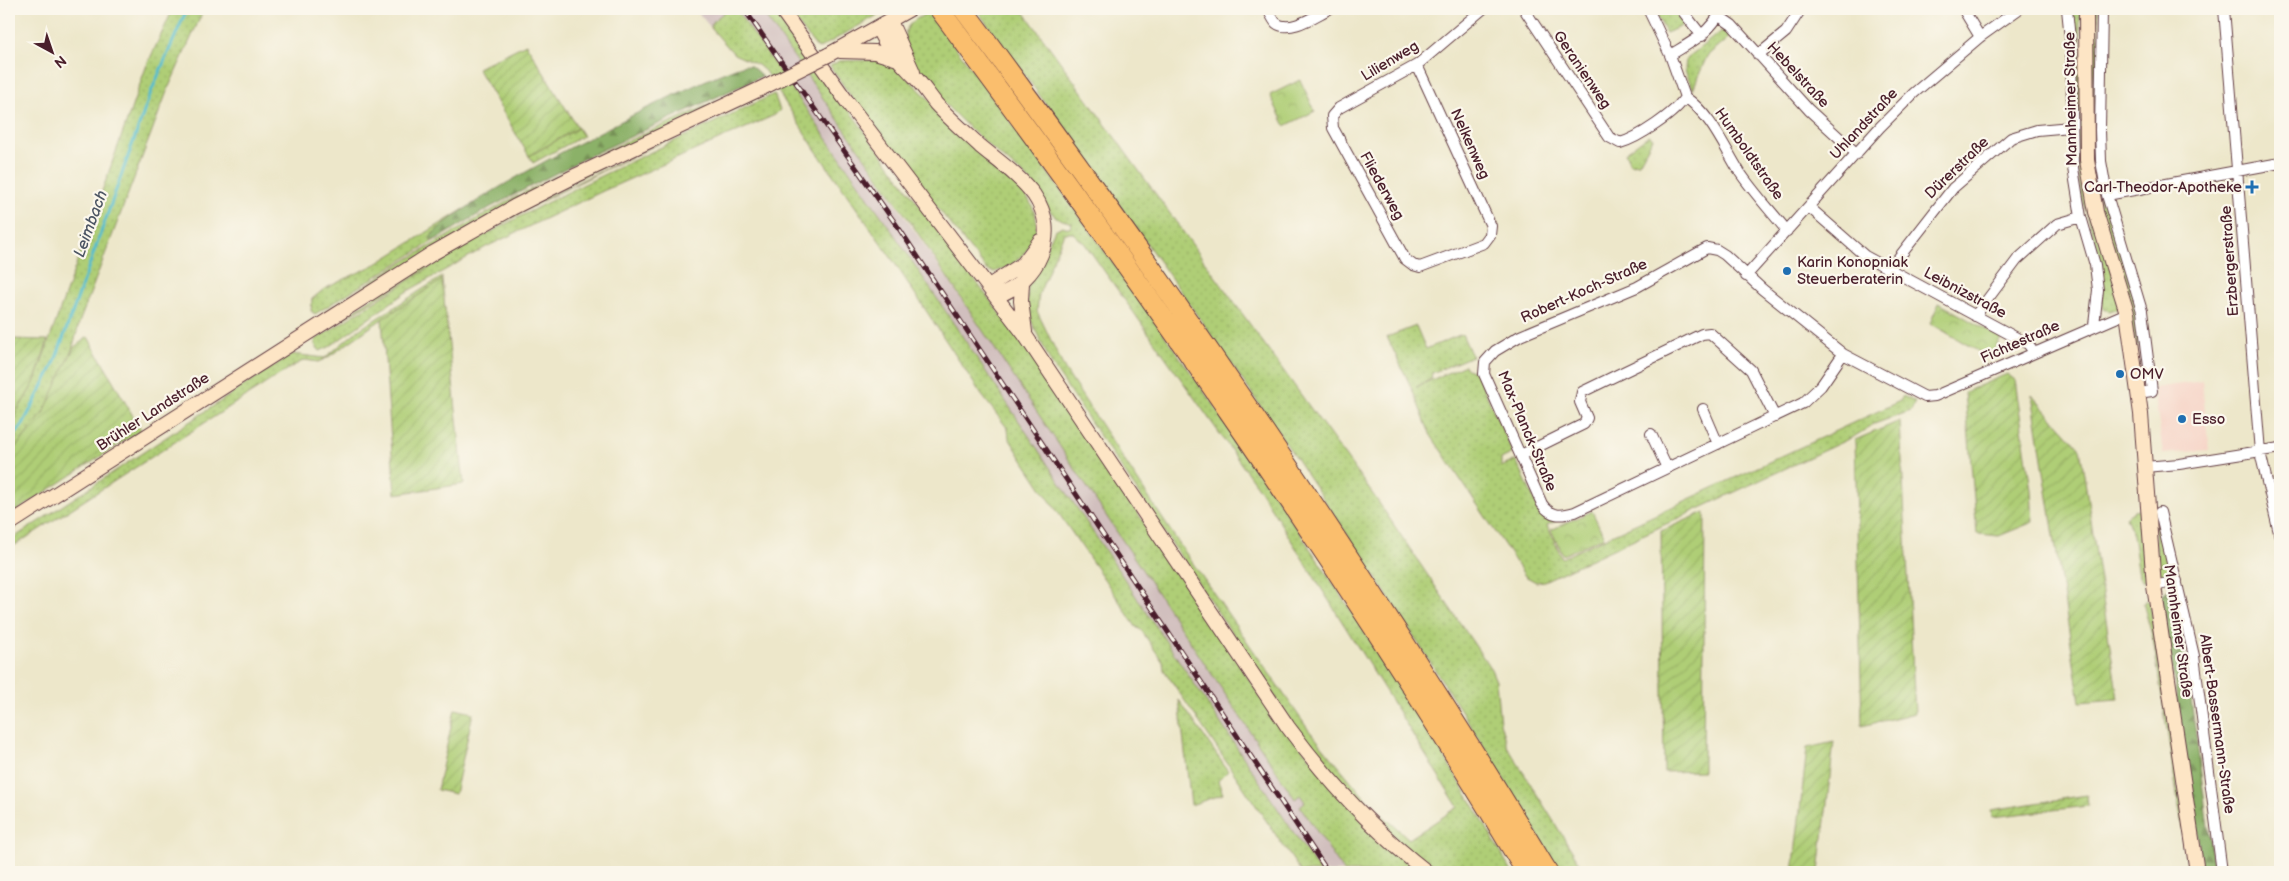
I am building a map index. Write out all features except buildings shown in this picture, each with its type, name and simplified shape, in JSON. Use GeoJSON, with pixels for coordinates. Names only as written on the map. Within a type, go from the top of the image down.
{"type":"FeatureCollection","features":[{"type":"Feature","properties":{"kind":"highway"},"geometry":{"type":"LineString","coordinates":[[939,9],[1130,269],[1256,450],[1395,661],[1526,872]]}},
{"type":"Feature","properties":{"kind":"highway"},"geometry":{"type":"LineString","coordinates":[[963,9],[1114,213],[1279,450],[1404,640],[1548,872]]}},
{"type":"Feature","properties":{"kind":"main road"},"geometry":{"type":"LineString","coordinates":[[781,9],[848,103],[1025,335],[1293,734],[1317,765],[1377,829],[1427,872]]}},
{"type":"Feature","properties":{"kind":"main road","name":"Brühler Landstraße"},"geometry":{"type":"LineString","coordinates":[[9,524],[418,263],[514,207],[832,53],[909,9]]}},
{"type":"Feature","properties":{"kind":"main road","name":"Mannheimer Straße"},"geometry":{"type":"LineString","coordinates":[[2086,9],[2087,160],[2092,192],[2127,312],[2138,393],[2154,586],[2197,872]]}},
{"type":"Feature","properties":{"kind":"main road"},"geometry":{"type":"LineString","coordinates":[[884,25],[895,58]]}},
{"type":"Feature","properties":{"kind":"main road"},"geometry":{"type":"LineString","coordinates":[[884,25],[915,77]]}},
{"type":"Feature","properties":{"kind":"main road"},"geometry":{"type":"LineString","coordinates":[[832,53],[875,52],[895,58],[915,77],[947,115],[1028,188],[1042,212],[1045,245],[1039,263],[1022,282],[993,291]]}},
{"type":"Feature","properties":{"kind":"main road"},"geometry":{"type":"LineString","coordinates":[[993,291],[1034,252],[1044,234]]}},
{"type":"Feature","properties":{"kind":"main road"},"geometry":{"type":"LineString","coordinates":[[1022,282],[1021,301],[1025,335]]}},
{"type":"Feature","properties":{"kind":"street"},"geometry":{"type":"LineString","coordinates":[[1268,9],[1275,22],[1283,26],[1292,26],[1329,9]]}},
{"type":"Feature","properties":{"kind":"street","name":"Lilienweg"},"geometry":{"type":"LineString","coordinates":[[1332,116],[1339,108],[1417,65],[1483,9]]}},
{"type":"Feature","properties":{"kind":"street","name":"Geranienweg"},"geometry":{"type":"LineString","coordinates":[[1524,9],[1609,137],[1620,143],[1631,140],[1680,107],[1685,97]]}},
{"type":"Feature","properties":{"kind":"street"},"geometry":{"type":"LineString","coordinates":[[1648,9],[1670,55],[1685,97]]}},
{"type":"Feature","properties":{"kind":"street"},"geometry":{"type":"LineString","coordinates":[[1681,9],[1702,36]]}},
{"type":"Feature","properties":{"kind":"street"},"geometry":{"type":"LineString","coordinates":[[1758,55],[1786,32],[1801,9]]}},
{"type":"Feature","properties":{"kind":"street"},"geometry":{"type":"LineString","coordinates":[[1963,9],[1980,37]]}},
{"type":"Feature","properties":{"kind":"street","name":"Uhlandstraße"},"geometry":{"type":"LineString","coordinates":[[1746,276],[1880,127],[1914,93],[1980,37],[2019,9]]}},
{"type":"Feature","properties":{"kind":"street","name":"Mannheimer Straße"},"geometry":{"type":"LineString","coordinates":[[2067,9],[2071,49],[2073,168],[2081,217],[2096,273],[2098,290],[2094,325]]}},
{"type":"Feature","properties":{"kind":"street","name":"Mannheimer Straße"},"geometry":{"type":"LineString","coordinates":[[2102,9],[2101,161],[2107,195],[2142,311],[2152,391],[2138,393]]}},
{"type":"Feature","properties":{"kind":"street","name":"Erzbergerstraße"},"geometry":{"type":"LineString","coordinates":[[2224,9],[2239,171],[2260,452],[2280,537]]}},
{"type":"Feature","properties":{"kind":"street"},"geometry":{"type":"LineString","coordinates":[[1670,55],[1702,36],[1713,26],[1721,12]]}},
{"type":"Feature","properties":{"kind":"street","name":"Hebelstraße"},"geometry":{"type":"LineString","coordinates":[[1721,12],[1808,110],[1857,154]]}},
{"type":"Feature","properties":{"kind":"street","name":"Nelkenweg"},"geometry":{"type":"LineString","coordinates":[[1412,265],[1420,267],[1484,243],[1490,235],[1491,226],[1417,65]]}},
{"type":"Feature","properties":{"kind":"street","name":"Humboldtstraße"},"geometry":{"type":"LineString","coordinates":[[1685,97],[1705,116],[1747,182],[1787,231]]}},
{"type":"Feature","properties":{"kind":"street","name":"Fliederweg"},"geometry":{"type":"LineString","coordinates":[[1332,116],[1333,128],[1405,259],[1412,265]]}},
{"type":"Feature","properties":{"kind":"street","name":"Dürerstraße"},"geometry":{"type":"LineString","coordinates":[[1889,270],[1953,188],[2011,138],[2037,130],[2071,127]]}},
{"type":"Feature","properties":{"kind":"street"},"geometry":{"type":"LineString","coordinates":[[2107,195],[2280,163]]}},
{"type":"Feature","properties":{"kind":"street","name":"Leibnizstraße"},"geometry":{"type":"LineString","coordinates":[[1808,208],[1865,256],[2028,344],[2034,352]]}},
{"type":"Feature","properties":{"kind":"street"},"geometry":{"type":"LineString","coordinates":[[1975,316],[2016,260],[2057,224],[2081,217]]}},
{"type":"Feature","properties":{"kind":"street","name":"Robert-Koch-Straße"},"geometry":{"type":"LineString","coordinates":[[1485,362],[1495,351],[1520,336],[1636,287],[1707,248],[1718,250],[1725,255],[1746,276]]}},
{"type":"Feature","properties":{"kind":"street"},"geometry":{"type":"LineString","coordinates":[[1651,434],[1667,468],[1775,417],[1812,395],[1843,354],[1746,276]]}},
{"type":"Feature","properties":{"kind":"street","name":"Fichtestraße"},"geometry":{"type":"LineString","coordinates":[[1843,354],[1925,397],[1935,396],[2127,312]]}},
{"type":"Feature","properties":{"kind":"street"},"geometry":{"type":"LineString","coordinates":[[1521,455],[1584,424],[1587,418],[1580,402],[1582,392],[1702,334],[1710,333],[1752,370],[1775,417]]}},
{"type":"Feature","properties":{"kind":"street","name":"Max-Planck-Straße"},"geometry":{"type":"LineString","coordinates":[[1485,362],[1484,374],[1488,386],[1546,510],[1557,516],[1575,512],[1667,468]]}},
{"type":"Feature","properties":{"kind":"street"},"geometry":{"type":"LineString","coordinates":[[1703,409],[1718,444]]}},
{"type":"Feature","properties":{"kind":"street"},"geometry":{"type":"LineString","coordinates":[[2145,467],[2280,448]]}},
{"type":"Feature","properties":{"kind":"street","name":"Albert-Bassermann-Straße"},"geometry":{"type":"LineString","coordinates":[[2160,512],[2194,656],[2222,872]]}},
{"type":"Feature","properties":{"kind":"street"},"geometry":{"type":"LineString","coordinates":[[2154,586],[2177,581]]}},
{"type":"Feature","properties":{"kind":"shaded area"},"geometry":{"type":"Polygon","coordinates":[[[695,9],[729,10],[711,23],[711,28],[695,9]]]}},
{"type":"Feature","properties":{"kind":"shaded area"},"geometry":{"type":"Polygon","coordinates":[[[736,9],[760,9],[820,93],[1000,356],[1295,798],[1300,795],[1305,802],[1300,806],[1344,872],[1320,872],[894,234],[736,9]]]}},
{"type":"Feature","properties":{"kind":"shaded area","name":"Esso"},"geometry":{"type":"Polygon","coordinates":[[[2202,381],[2209,450],[2163,454],[2154,388],[2202,381]]]}},
{"type":"Feature","properties":{"kind":"green space"},"geometry":{"type":"Polygon","coordinates":[[[173,9],[204,9],[168,89],[79,323],[62,376],[44,412],[21,443],[9,455],[9,425],[34,383],[146,67],[173,9]]]}},
{"type":"Feature","properties":{"kind":"green space"},"geometry":{"type":"Polygon","coordinates":[[[728,9],[736,9],[894,234],[1320,872],[1301,872],[1164,670],[1163,662],[1141,630],[1136,627],[1040,486],[1009,438],[1008,429],[981,394],[892,259],[815,149],[765,71],[758,65],[734,54],[711,28],[711,23],[728,9]]]}},
{"type":"Feature","properties":{"kind":"green space"},"geometry":{"type":"Polygon","coordinates":[[[760,9],[774,9],[1044,373],[1279,724],[1419,872],[1344,872],[1300,806],[1305,802],[1300,795],[1295,799],[911,223],[760,9]]]}},
{"type":"Feature","properties":{"kind":"green space"},"geometry":{"type":"Polygon","coordinates":[[[786,9],[888,9],[818,49],[786,9]]]}},
{"type":"Feature","properties":{"kind":"green space"},"geometry":{"type":"Polygon","coordinates":[[[922,9],[927,9],[1030,148],[1132,288],[1231,430],[1399,684],[1474,805],[1512,872],[1435,872],[1408,851],[1360,805],[1309,748],[1051,363],[1027,312],[1028,285],[1055,230],[1062,226],[1070,228],[1072,223],[1052,213],[1033,184],[952,111],[916,68],[906,48],[906,31],[912,23],[926,14],[922,9]],[[1064,233],[1039,294],[1037,311],[1065,370],[1176,539],[1308,729],[1370,804],[1409,839],[1458,807],[1259,489],[1085,244],[1073,233],[1064,233]]]}},
{"type":"Feature","properties":{"kind":"green space"},"geometry":{"type":"Polygon","coordinates":[[[976,9],[1022,9],[1377,500],[1491,669],[1496,681],[1500,723],[1507,746],[1585,872],[1560,872],[1423,650],[1279,433],[1130,220],[976,9]]]}},
{"type":"Feature","properties":{"kind":"green space"},"geometry":{"type":"Polygon","coordinates":[[[1654,9],[1677,9],[1688,23],[1666,33],[1654,9]]]}},
{"type":"Feature","properties":{"kind":"green space"},"geometry":{"type":"Polygon","coordinates":[[[2072,9],[2080,9],[2081,127],[2120,307],[2109,311],[2104,309],[2102,303],[2100,259],[2081,195],[2078,174],[2072,9]]]}},
{"type":"Feature","properties":{"kind":"green space"},"geometry":{"type":"Polygon","coordinates":[[[2093,9],[2098,9],[2099,166],[2138,309],[2143,344],[2136,345],[2101,211],[2092,159],[2093,9]]]}},
{"type":"Feature","properties":{"kind":"green space"},"geometry":{"type":"Polygon","coordinates":[[[1728,30],[1732,35],[1707,56],[1693,89],[1685,70],[1686,59],[1720,32],[1728,30]]]}},
{"type":"Feature","properties":{"kind":"green space"},"geometry":{"type":"Polygon","coordinates":[[[526,44],[578,128],[529,156],[477,68],[526,44]]]}},
{"type":"Feature","properties":{"kind":"green space"},"geometry":{"type":"Polygon","coordinates":[[[876,57],[892,63],[1016,184],[1029,200],[1036,216],[1035,233],[1026,251],[1011,264],[993,272],[987,270],[866,118],[830,66],[839,61],[872,60],[876,57]]]}},
{"type":"Feature","properties":{"kind":"green space"},"geometry":{"type":"Polygon","coordinates":[[[745,65],[751,66],[762,76],[587,157],[491,207],[435,240],[430,239],[444,224],[477,201],[522,174],[680,92],[745,65]]]}},
{"type":"Feature","properties":{"kind":"green space"},"geometry":{"type":"Polygon","coordinates":[[[1300,80],[1315,111],[1285,126],[1270,95],[1300,80]]]}},
{"type":"Feature","properties":{"kind":"green space"},"geometry":{"type":"Polygon","coordinates":[[[756,84],[323,313],[396,266],[506,202],[610,149],[756,84]]]}},
{"type":"Feature","properties":{"kind":"green space"},"geometry":{"type":"Polygon","coordinates":[[[762,93],[763,95],[628,158],[540,202],[454,251],[320,333],[410,273],[533,204],[762,93]]]}},
{"type":"Feature","properties":{"kind":"green space"},"geometry":{"type":"Polygon","coordinates":[[[774,94],[780,110],[775,115],[603,191],[486,247],[406,292],[329,347],[320,351],[315,345],[315,340],[476,240],[602,175],[774,94]]]}},
{"type":"Feature","properties":{"kind":"green space"},"geometry":{"type":"Polygon","coordinates":[[[578,128],[583,136],[533,163],[529,156],[578,128]]]}},
{"type":"Feature","properties":{"kind":"green space"},"geometry":{"type":"Polygon","coordinates":[[[1649,135],[1653,138],[1639,163],[1630,164],[1625,153],[1649,135]]]}},
{"type":"Feature","properties":{"kind":"green space"},"geometry":{"type":"Polygon","coordinates":[[[464,209],[438,229],[431,240],[435,240],[315,314],[311,311],[312,299],[324,289],[376,264],[464,209]]]}},
{"type":"Feature","properties":{"kind":"green space"},"geometry":{"type":"Polygon","coordinates":[[[442,277],[442,280],[327,358],[318,362],[305,360],[293,366],[9,549],[9,541],[292,354],[325,358],[357,331],[442,277]]]}},
{"type":"Feature","properties":{"kind":"green space"},"geometry":{"type":"Polygon","coordinates":[[[442,280],[464,484],[395,494],[382,319],[442,280]]]}},
{"type":"Feature","properties":{"kind":"green space"},"geometry":{"type":"Polygon","coordinates":[[[1939,303],[2001,338],[1990,358],[1930,323],[1939,303]]]}},
{"type":"Feature","properties":{"kind":"green space"},"geometry":{"type":"Polygon","coordinates":[[[1416,326],[1426,349],[1462,334],[1472,356],[1432,373],[1431,379],[1416,387],[1465,365],[1467,369],[1476,372],[1513,453],[1501,459],[1501,467],[1516,460],[1539,510],[1556,521],[1547,525],[1562,558],[1900,401],[1903,396],[1915,402],[1911,411],[1874,424],[1855,436],[1544,581],[1536,582],[1525,576],[1430,434],[1412,389],[1387,337],[1416,326]]]}},
{"type":"Feature","properties":{"kind":"green space"},"geometry":{"type":"Polygon","coordinates":[[[88,337],[141,430],[9,516],[9,455],[43,414],[74,347],[88,337]]]}},
{"type":"Feature","properties":{"kind":"green space"},"geometry":{"type":"Polygon","coordinates":[[[9,339],[48,340],[34,383],[9,425],[9,339]]]}},
{"type":"Feature","properties":{"kind":"green space"},"geometry":{"type":"Polygon","coordinates":[[[2007,374],[2015,380],[2031,490],[2033,522],[1999,536],[1977,534],[1965,392],[2007,374]]]}},
{"type":"Feature","properties":{"kind":"green space"},"geometry":{"type":"Polygon","coordinates":[[[2032,395],[2080,448],[2118,699],[2080,702],[2032,395]]]}},
{"type":"Feature","properties":{"kind":"green space"},"geometry":{"type":"Polygon","coordinates":[[[1900,421],[1915,713],[1862,726],[1855,440],[1900,421]]]}},
{"type":"Feature","properties":{"kind":"green space"},"geometry":{"type":"Polygon","coordinates":[[[2139,510],[2146,576],[2144,582],[2139,576],[2133,535],[2126,517],[2139,510]]]}},
{"type":"Feature","properties":{"kind":"green space"},"geometry":{"type":"Polygon","coordinates":[[[1592,511],[1604,537],[1563,555],[1551,530],[1592,511]]]}},
{"type":"Feature","properties":{"kind":"green space"},"geometry":{"type":"Polygon","coordinates":[[[2155,511],[2171,572],[2169,575],[2163,576],[2158,571],[2153,512],[2155,511]]]}},
{"type":"Feature","properties":{"kind":"green space"},"geometry":{"type":"Polygon","coordinates":[[[1705,512],[1703,771],[1664,772],[1661,531],[1705,512]]]}},
{"type":"Feature","properties":{"kind":"green space"},"geometry":{"type":"Polygon","coordinates":[[[2166,590],[2170,592],[2175,603],[2185,653],[2214,872],[2203,872],[2161,595],[2166,590]]]}},
{"type":"Feature","properties":{"kind":"green space"},"geometry":{"type":"Polygon","coordinates":[[[2147,600],[2150,603],[2192,872],[2189,872],[2153,639],[2143,603],[2147,600]]]}},
{"type":"Feature","properties":{"kind":"green space"},"geometry":{"type":"Polygon","coordinates":[[[1179,700],[1228,771],[1218,781],[1223,794],[1191,805],[1179,700]]]}},
{"type":"Feature","properties":{"kind":"green space"},"geometry":{"type":"Polygon","coordinates":[[[455,709],[473,713],[455,794],[437,790],[455,709]]]}},
{"type":"Feature","properties":{"kind":"green space"},"geometry":{"type":"Polygon","coordinates":[[[1834,742],[1819,872],[1793,872],[1807,748],[1834,742]]]}},
{"type":"Feature","properties":{"kind":"green space"},"geometry":{"type":"Polygon","coordinates":[[[2087,795],[2088,806],[1992,817],[1991,810],[2087,795]]]}},
{"type":"Feature","properties":{"kind":"waterway","name":"Leimbach"},"geometry":{"type":"LineString","coordinates":[[9,442],[22,426],[54,364],[151,92],[187,9]]}},
{"type":"Feature","properties":{"kind":"railway"},"geometry":{"type":"LineString","coordinates":[[744,9],[900,230],[1328,872]]}},
{"type":"Feature","properties":{"kind":"place","name":"Carl-Theodor-Apotheke"},"geometry":{"type":"Point","coordinates":[2252,187]}},
{"type":"Feature","properties":{"kind":"place","name":"Karin Konopniak Steuerberaterin"},"geometry":{"type":"Point","coordinates":[1787,271]}},
{"type":"Feature","properties":{"kind":"place","name":"OMV"},"geometry":{"type":"Point","coordinates":[2120,374]}},
{"type":"Feature","properties":{"kind":"place","name":"Esso"},"geometry":{"type":"Point","coordinates":[2182,419]}}]}
